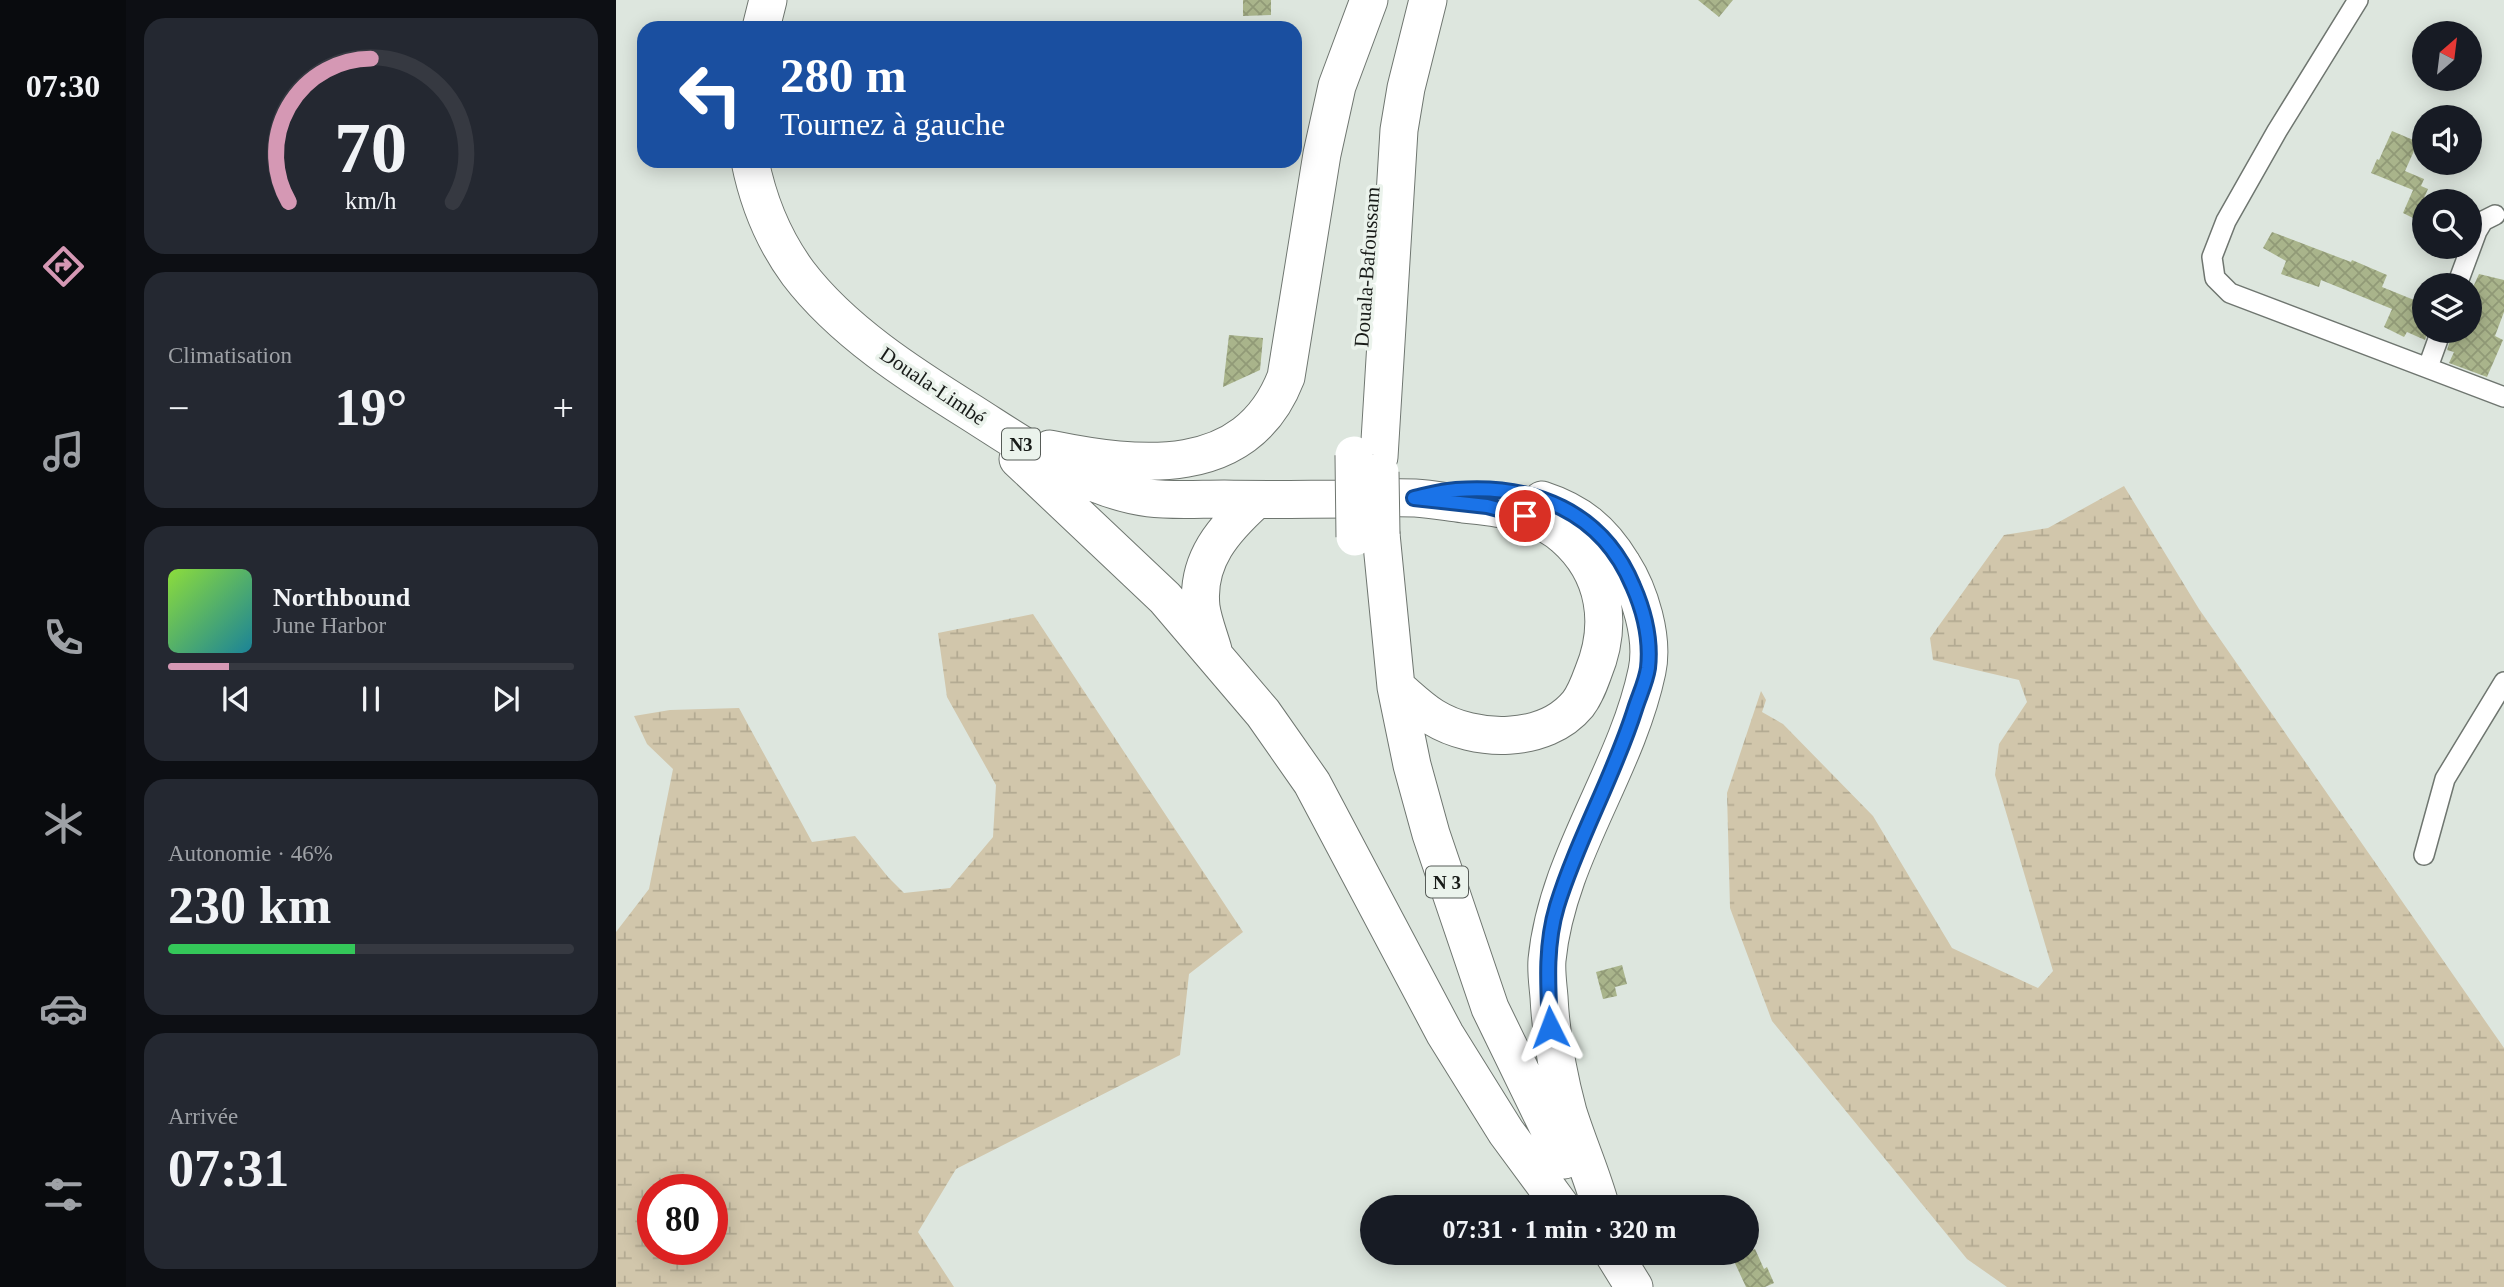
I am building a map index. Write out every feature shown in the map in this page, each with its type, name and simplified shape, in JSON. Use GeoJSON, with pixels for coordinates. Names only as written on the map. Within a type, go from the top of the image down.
{"type":"FeatureCollection","features":[{"type":"Feature","properties":{"kind":"highway"},"geometry":{"type":"LineString","coordinates":[[763,21],[768,0]]}},
{"type":"Feature","properties":{"kind":"highway"},"geometry":{"type":"LineString","coordinates":[[1020,443],[1100,458],[1140,462],[1170,461],[1199,457],[1227,445],[1263,417],[1280,393],[1286,377],[1322,153],[1338,86],[1369,0]]}},
{"type":"Feature","properties":{"kind":"highway","name":"Douala-Bafoussam"},"geometry":{"type":"LineString","coordinates":[[1368,536],[1367,456],[1377,135],[1387,76],[1408,0]]}},
{"type":"Feature","properties":{"kind":"highway","name":"Douala-Bafoussam"},"geometry":{"type":"LineString","coordinates":[[1367,456],[1399,130],[1411,65],[1428,0]]}},
{"type":"Feature","properties":{"kind":"highway","name":"Douala-Limbé"},"geometry":{"type":"LineString","coordinates":[[751,168],[756,192],[776,239],[798,273],[824,302],[879,351],[1020,443],[1088,481],[1151,498],[1414,498]]}},
{"type":"Feature","properties":{"kind":"highway"},"geometry":{"type":"LineString","coordinates":[[967,410],[1165,597],[1263,713],[1312,783],[1445,1034],[1506,1132],[1552,1195]]}},
{"type":"Feature","properties":{"kind":"highway"},"geometry":{"type":"LineString","coordinates":[[1414,498],[1452,490],[1478,489],[1522,494],[1571,512],[1607,540],[1628,573],[1642,607],[1648,668],[1625,742],[1557,907],[1547,962],[1550,1027],[1568,1111],[1597,1195]]}},
{"type":"Feature","properties":{"kind":"highway"},"geometry":{"type":"LineString","coordinates":[[1396,687],[1433,717],[1455,727],[1481,734],[1503,735],[1539,729],[1559,720],[1577,705],[1587,689],[1602,652],[1606,618],[1599,588],[1585,559],[1564,536],[1541,521],[1510,510],[1414,498]]}},
{"type":"Feature","properties":{"kind":"highway"},"geometry":{"type":"LineString","coordinates":[[1215,655],[1202,610],[1201,593],[1205,573],[1215,542],[1256,500]]}},
{"type":"Feature","properties":{"kind":"highway","name":"N 3"},"geometry":{"type":"LineString","coordinates":[[1368,536],[1412,765],[1431,834],[1490,1008],[1582,1195]]}},
{"type":"Feature","properties":{"kind":"highway","name":"N 3"},"geometry":{"type":"LineString","coordinates":[[1368,536],[1375,688],[1398,803],[1472,1017],[1538,1153],[1562,1195]]}},
{"type":"Feature","properties":{"kind":"highway"},"geometry":{"type":"LineString","coordinates":[[1601,1265],[1614,1287]]}},
{"type":"Feature","properties":{"kind":"highway"},"geometry":{"type":"LineString","coordinates":[[1621,1265],[1634,1287]]}},
{"type":"Feature","properties":{"kind":"street"},"geometry":{"type":"LineString","coordinates":[[2358,0],[2226,220],[2212,257],[2215,278],[2230,293],[2504,397]]}},
{"type":"Feature","properties":{"kind":"street"},"geometry":{"type":"LineString","coordinates":[[2461,273],[2477,231],[2483,221],[2495,215]]}},
{"type":"Feature","properties":{"kind":"street"},"geometry":{"type":"LineString","coordinates":[[2428,367],[2437,343]]}},
{"type":"Feature","properties":{"kind":"street"},"geometry":{"type":"LineString","coordinates":[[2424,855],[2445,779],[2504,682]]}},
{"type":"Feature","properties":{"kind":"green space"},"geometry":{"type":"Polygon","coordinates":[[[2124,486],[2199,609],[2504,1048],[2504,1287],[2007,1287],[1967,1259],[1772,1021],[1730,908],[1727,793],[1761,691],[1766,700],[1762,712],[1783,724],[1873,816],[1952,948],[2038,988],[2053,971],[1995,775],[1999,744],[2027,702],[2019,680],[1933,660],[1930,638],[2004,535],[2048,528],[2124,486]]]}},
{"type":"Feature","properties":{"kind":"green space"},"geometry":{"type":"Polygon","coordinates":[[[1033,614],[1243,932],[1189,974],[1180,1055],[956,1169],[918,1232],[954,1287],[616,1287],[616,932],[649,889],[673,769],[647,744],[634,716],[670,710],[739,708],[812,842],[855,836],[904,893],[950,888],[993,837],[996,785],[947,697],[938,633],[1033,614]]]}},
{"type":"Feature","properties":{"kind":"building"},"geometry":{"type":"Polygon","coordinates":[[[1243,0],[1271,0],[1271,15],[1243,16],[1243,0]]]}},
{"type":"Feature","properties":{"kind":"building"},"geometry":{"type":"Polygon","coordinates":[[[1698,0],[1733,0],[1719,17],[1698,0]]]}},
{"type":"Feature","properties":{"kind":"building"},"geometry":{"type":"Polygon","coordinates":[[[2392,131],[2412,139],[2412,155],[2405,171],[2424,179],[2421,186],[2428,189],[2412,190],[2371,173],[2377,159],[2379,160],[2392,131]]]}},
{"type":"Feature","properties":{"kind":"building"},"geometry":{"type":"Polygon","coordinates":[[[2412,192],[2412,218],[2403,213],[2412,192]]]}},
{"type":"Feature","properties":{"kind":"building"},"geometry":{"type":"Polygon","coordinates":[[[2272,232],[2387,275],[2382,287],[2412,299],[2412,334],[2407,332],[2404,337],[2384,327],[2392,309],[2321,280],[2319,287],[2281,274],[2286,261],[2263,248],[2272,232]]]}},
{"type":"Feature","properties":{"kind":"building"},"geometry":{"type":"Polygon","coordinates":[[[2482,275],[2504,280],[2504,312],[2495,336],[2503,340],[2487,377],[2449,363],[2454,352],[2447,350],[2449,343],[2482,343],[2482,275]]]}},
{"type":"Feature","properties":{"kind":"building"},"geometry":{"type":"Polygon","coordinates":[[[1229,335],[1263,338],[1260,370],[1223,387],[1229,335]]]}},
{"type":"Feature","properties":{"kind":"building"},"geometry":{"type":"Polygon","coordinates":[[[1622,965],[1627,984],[1615,987],[1617,996],[1603,999],[1596,972],[1622,965]]]}},
{"type":"Feature","properties":{"kind":"building"},"geometry":{"type":"Polygon","coordinates":[[[1759,1258],[1764,1269],[1767,1267],[1774,1283],[1765,1287],[1746,1287],[1736,1265],[1759,1265],[1759,1258]]]}},
{"type":"Feature","properties":{"kind":"route"},"geometry":{"type":"LineString","coordinates":[[1525,516],[1487,506],[1414,498],[1452,490],[1478,489],[1522,494],[1545,500],[1571,512],[1590,524],[1607,540],[1628,573],[1642,607],[1647,640],[1648,668],[1625,742],[1581,843],[1557,907],[1547,962],[1550,1027]]}}]}
